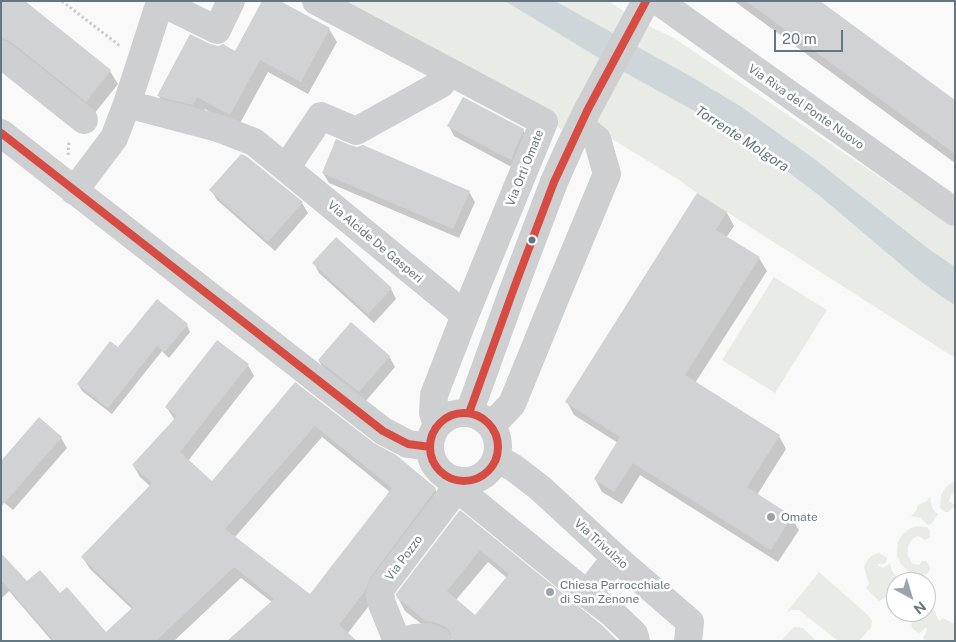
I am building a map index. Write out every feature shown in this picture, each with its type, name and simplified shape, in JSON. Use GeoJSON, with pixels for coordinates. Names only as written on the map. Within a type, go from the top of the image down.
{"type":"FeatureCollection","features":[{"type":"Feature","properties":{"kind":"street"},"geometry":{"type":"LineString","coordinates":[[79,185],[114,138],[160,2],[217,30],[231,1]]}},
{"type":"Feature","properties":{"kind":"street","name":"Via Orti Omate"},"geometry":{"type":"LineString","coordinates":[[316,1],[544,122],[434,395],[434,437]]}},
{"type":"Feature","properties":{"kind":"street"},"geometry":{"type":"LineString","coordinates":[[480,420],[539,221],[558,173],[584,118],[648,6]]}},
{"type":"Feature","properties":{"kind":"street","name":"Via Riva del Ponte Nuovo"},"geometry":{"type":"LineString","coordinates":[[648,6],[955,212]]}},
{"type":"Feature","properties":{"kind":"street"},"geometry":{"type":"LineString","coordinates":[[1,54],[84,120]]}},
{"type":"Feature","properties":{"kind":"street"},"geometry":{"type":"LineString","coordinates":[[286,168],[321,116],[356,131],[441,84],[448,71]]}},
{"type":"Feature","properties":{"kind":"street","name":"Via Alcide De Gasperi"},"geometry":{"type":"LineString","coordinates":[[127,104],[218,128],[254,142],[465,315]]}},
{"type":"Feature","properties":{"kind":"street"},"geometry":{"type":"LineString","coordinates":[[480,420],[512,404],[607,174],[597,139],[584,118]]}},
{"type":"Feature","properties":{"kind":"street"},"geometry":{"type":"LineString","coordinates":[[1,133],[79,185],[383,432],[408,444],[434,437]]}},
{"type":"Feature","properties":{"kind":"street"},"geometry":{"type":"LineString","coordinates":[[455,484],[479,477],[488,470],[496,458],[498,450],[498,439],[480,420],[455,414],[445,418],[434,437],[432,458],[437,468],[463,493],[613,614],[634,634],[636,641]]}},
{"type":"Feature","properties":{"kind":"street","name":"Via Trivulzio"},"geometry":{"type":"LineString","coordinates":[[496,458],[514,468],[540,488],[616,558],[690,622],[688,641]]}},
{"type":"Feature","properties":{"kind":"street","name":"Via Pozzo"},"geometry":{"type":"LineString","coordinates":[[397,641],[382,604],[380,594],[382,587],[448,500],[455,484]]}},
{"type":"Feature","properties":{"kind":"street"},"geometry":{"type":"LineString","coordinates":[[587,594],[616,558]]}},
{"type":"Feature","properties":{"kind":"street"},"geometry":{"type":"LineString","coordinates":[[405,641],[422,637],[438,641]]}},
{"type":"Feature","properties":{"kind":"path"},"geometry":{"type":"LineString","coordinates":[[62,1],[140,62]]}},
{"type":"Feature","properties":{"kind":"path"},"geometry":{"type":"LineString","coordinates":[[62,136],[70,142],[67,167],[79,185]]}},
{"type":"Feature","properties":{"kind":"shaded area"},"geometry":{"type":"Polygon","coordinates":[[[334,1],[608,1],[640,22],[674,38],[955,228],[955,358],[679,180],[594,128],[586,142],[330,8],[334,1]]]}},
{"type":"Feature","properties":{"kind":"shaded area"},"geometry":{"type":"Polygon","coordinates":[[[774,277],[827,310],[775,393],[722,360],[774,277]]]}},
{"type":"Feature","properties":{"kind":"shaded area"},"geometry":{"type":"Polygon","coordinates":[[[955,481],[955,492],[951,495],[949,501],[954,507],[945,512],[940,508],[941,495],[947,486],[955,481]]]}},
{"type":"Feature","properties":{"kind":"shaded area"},"geometry":{"type":"Polygon","coordinates":[[[930,497],[932,507],[938,514],[932,523],[928,525],[921,518],[911,516],[916,511],[918,505],[930,497]]]}},
{"type":"Feature","properties":{"kind":"shaded area"},"geometry":{"type":"Polygon","coordinates":[[[916,526],[927,527],[930,531],[929,538],[925,540],[918,536],[912,539],[908,546],[908,556],[912,563],[917,565],[922,561],[926,561],[930,569],[928,572],[910,572],[901,564],[897,555],[898,542],[909,529],[916,526]]]}},
{"type":"Feature","properties":{"kind":"shaded area"},"geometry":{"type":"Polygon","coordinates":[[[878,553],[883,555],[887,558],[886,562],[878,564],[879,566],[883,568],[890,563],[893,572],[886,572],[886,597],[879,601],[866,588],[869,584],[864,567],[871,556],[878,553]]]}},
{"type":"Feature","properties":{"kind":"shaded area"},"geometry":{"type":"Polygon","coordinates":[[[819,572],[869,616],[872,621],[871,627],[859,641],[838,641],[799,610],[791,610],[786,613],[819,572]]]}},
{"type":"Feature","properties":{"kind":"shaded area"},"geometry":{"type":"Polygon","coordinates":[[[936,614],[940,621],[943,618],[955,624],[955,641],[926,641],[923,638],[927,630],[926,627],[918,633],[912,628],[911,622],[936,622],[936,614]]]}},
{"type":"Feature","properties":{"kind":"shaded area"},"geometry":{"type":"Polygon","coordinates":[[[794,627],[803,628],[816,641],[781,641],[794,627]]]}},
{"type":"Feature","properties":{"kind":"water","name":"Torrente Molgora"},"geometry":{"type":"Polygon","coordinates":[[[505,1],[555,1],[740,106],[813,158],[930,250],[955,267],[955,305],[919,280],[820,196],[759,150],[725,128],[599,58],[505,1]]]}},
{"type":"Feature","properties":{"kind":"building"},"geometry":{"type":"Polygon","coordinates":[[[1,1],[25,1],[111,70],[86,102],[11,42],[1,37],[1,1]]]}},
{"type":"Feature","properties":{"kind":"building"},"geometry":{"type":"Polygon","coordinates":[[[262,1],[280,1],[330,28],[301,82],[260,60],[230,115],[197,97],[193,105],[157,96],[190,34],[210,44],[218,46],[223,44],[235,51],[262,1]]]}},
{"type":"Feature","properties":{"kind":"building"},"geometry":{"type":"Polygon","coordinates":[[[746,1],[820,1],[955,100],[955,154],[746,1]]]}},
{"type":"Feature","properties":{"kind":"building"},"geometry":{"type":"Polygon","coordinates":[[[463,97],[524,129],[511,160],[447,126],[463,97]]]}},
{"type":"Feature","properties":{"kind":"building"},"geometry":{"type":"Polygon","coordinates":[[[336,139],[357,147],[363,145],[470,191],[453,229],[322,173],[336,139]]]}},
{"type":"Feature","properties":{"kind":"building"},"geometry":{"type":"Polygon","coordinates":[[[241,154],[303,202],[268,242],[209,190],[241,154]]]}},
{"type":"Feature","properties":{"kind":"building"},"geometry":{"type":"Polygon","coordinates":[[[697,193],[727,212],[716,230],[760,257],[685,375],[780,435],[747,487],[792,516],[771,550],[633,463],[614,492],[594,479],[620,437],[565,402],[697,193]]]}},
{"type":"Feature","properties":{"kind":"building"},"geometry":{"type":"Polygon","coordinates":[[[336,237],[392,288],[368,314],[312,263],[336,237]]]}},
{"type":"Feature","properties":{"kind":"building"},"geometry":{"type":"Polygon","coordinates":[[[157,299],[188,324],[165,352],[157,346],[108,408],[77,384],[110,341],[118,347],[157,299]]]}},
{"type":"Feature","properties":{"kind":"building"},"geometry":{"type":"Polygon","coordinates":[[[351,322],[390,356],[359,392],[318,360],[351,322]]]}},
{"type":"Feature","properties":{"kind":"building"},"geometry":{"type":"Polygon","coordinates":[[[217,340],[249,364],[180,452],[212,481],[295,382],[374,443],[396,455],[436,488],[370,578],[365,591],[339,625],[357,641],[227,641],[274,599],[234,567],[156,641],[54,641],[1,580],[1,553],[27,581],[40,570],[60,593],[67,587],[106,632],[133,607],[81,557],[152,483],[132,465],[177,416],[165,407],[217,340]],[[315,426],[225,529],[310,594],[392,488],[315,426]]]}},
{"type":"Feature","properties":{"kind":"building"},"geometry":{"type":"Polygon","coordinates":[[[39,417],[62,437],[1,507],[1,461],[39,417]]]}},
{"type":"Feature","properties":{"kind":"building"},"geometry":{"type":"Polygon","coordinates":[[[460,510],[603,626],[618,641],[453,641],[450,631],[444,626],[426,621],[397,598],[396,594],[460,510]],[[480,550],[447,591],[475,615],[509,574],[480,550]]]}},
{"type":"Feature","properties":{"kind":"transit line"},"geometry":{"type":"LineString","coordinates":[[469,413],[554,182],[588,109],[646,1]]}},
{"type":"Feature","properties":{"kind":"transit line"},"geometry":{"type":"LineString","coordinates":[[1,133],[383,431],[408,444],[430,447]]}},
{"type":"Feature","properties":{"kind":"transit line"},"geometry":{"type":"LineString","coordinates":[[464,413],[477,416],[488,423],[495,434],[498,447],[495,460],[488,471],[477,478],[464,481],[451,478],[440,471],[433,460],[430,447],[433,434],[440,423],[451,416],[464,413]]}},
{"type":"Feature","properties":{"kind":"place","name":"Omate"},"geometry":{"type":"Point","coordinates":[771,517]}},
{"type":"Feature","properties":{"kind":"place","name":"Chiesa Parrocchiale di San Zenone"},"geometry":{"type":"Point","coordinates":[550,592]}}]}
